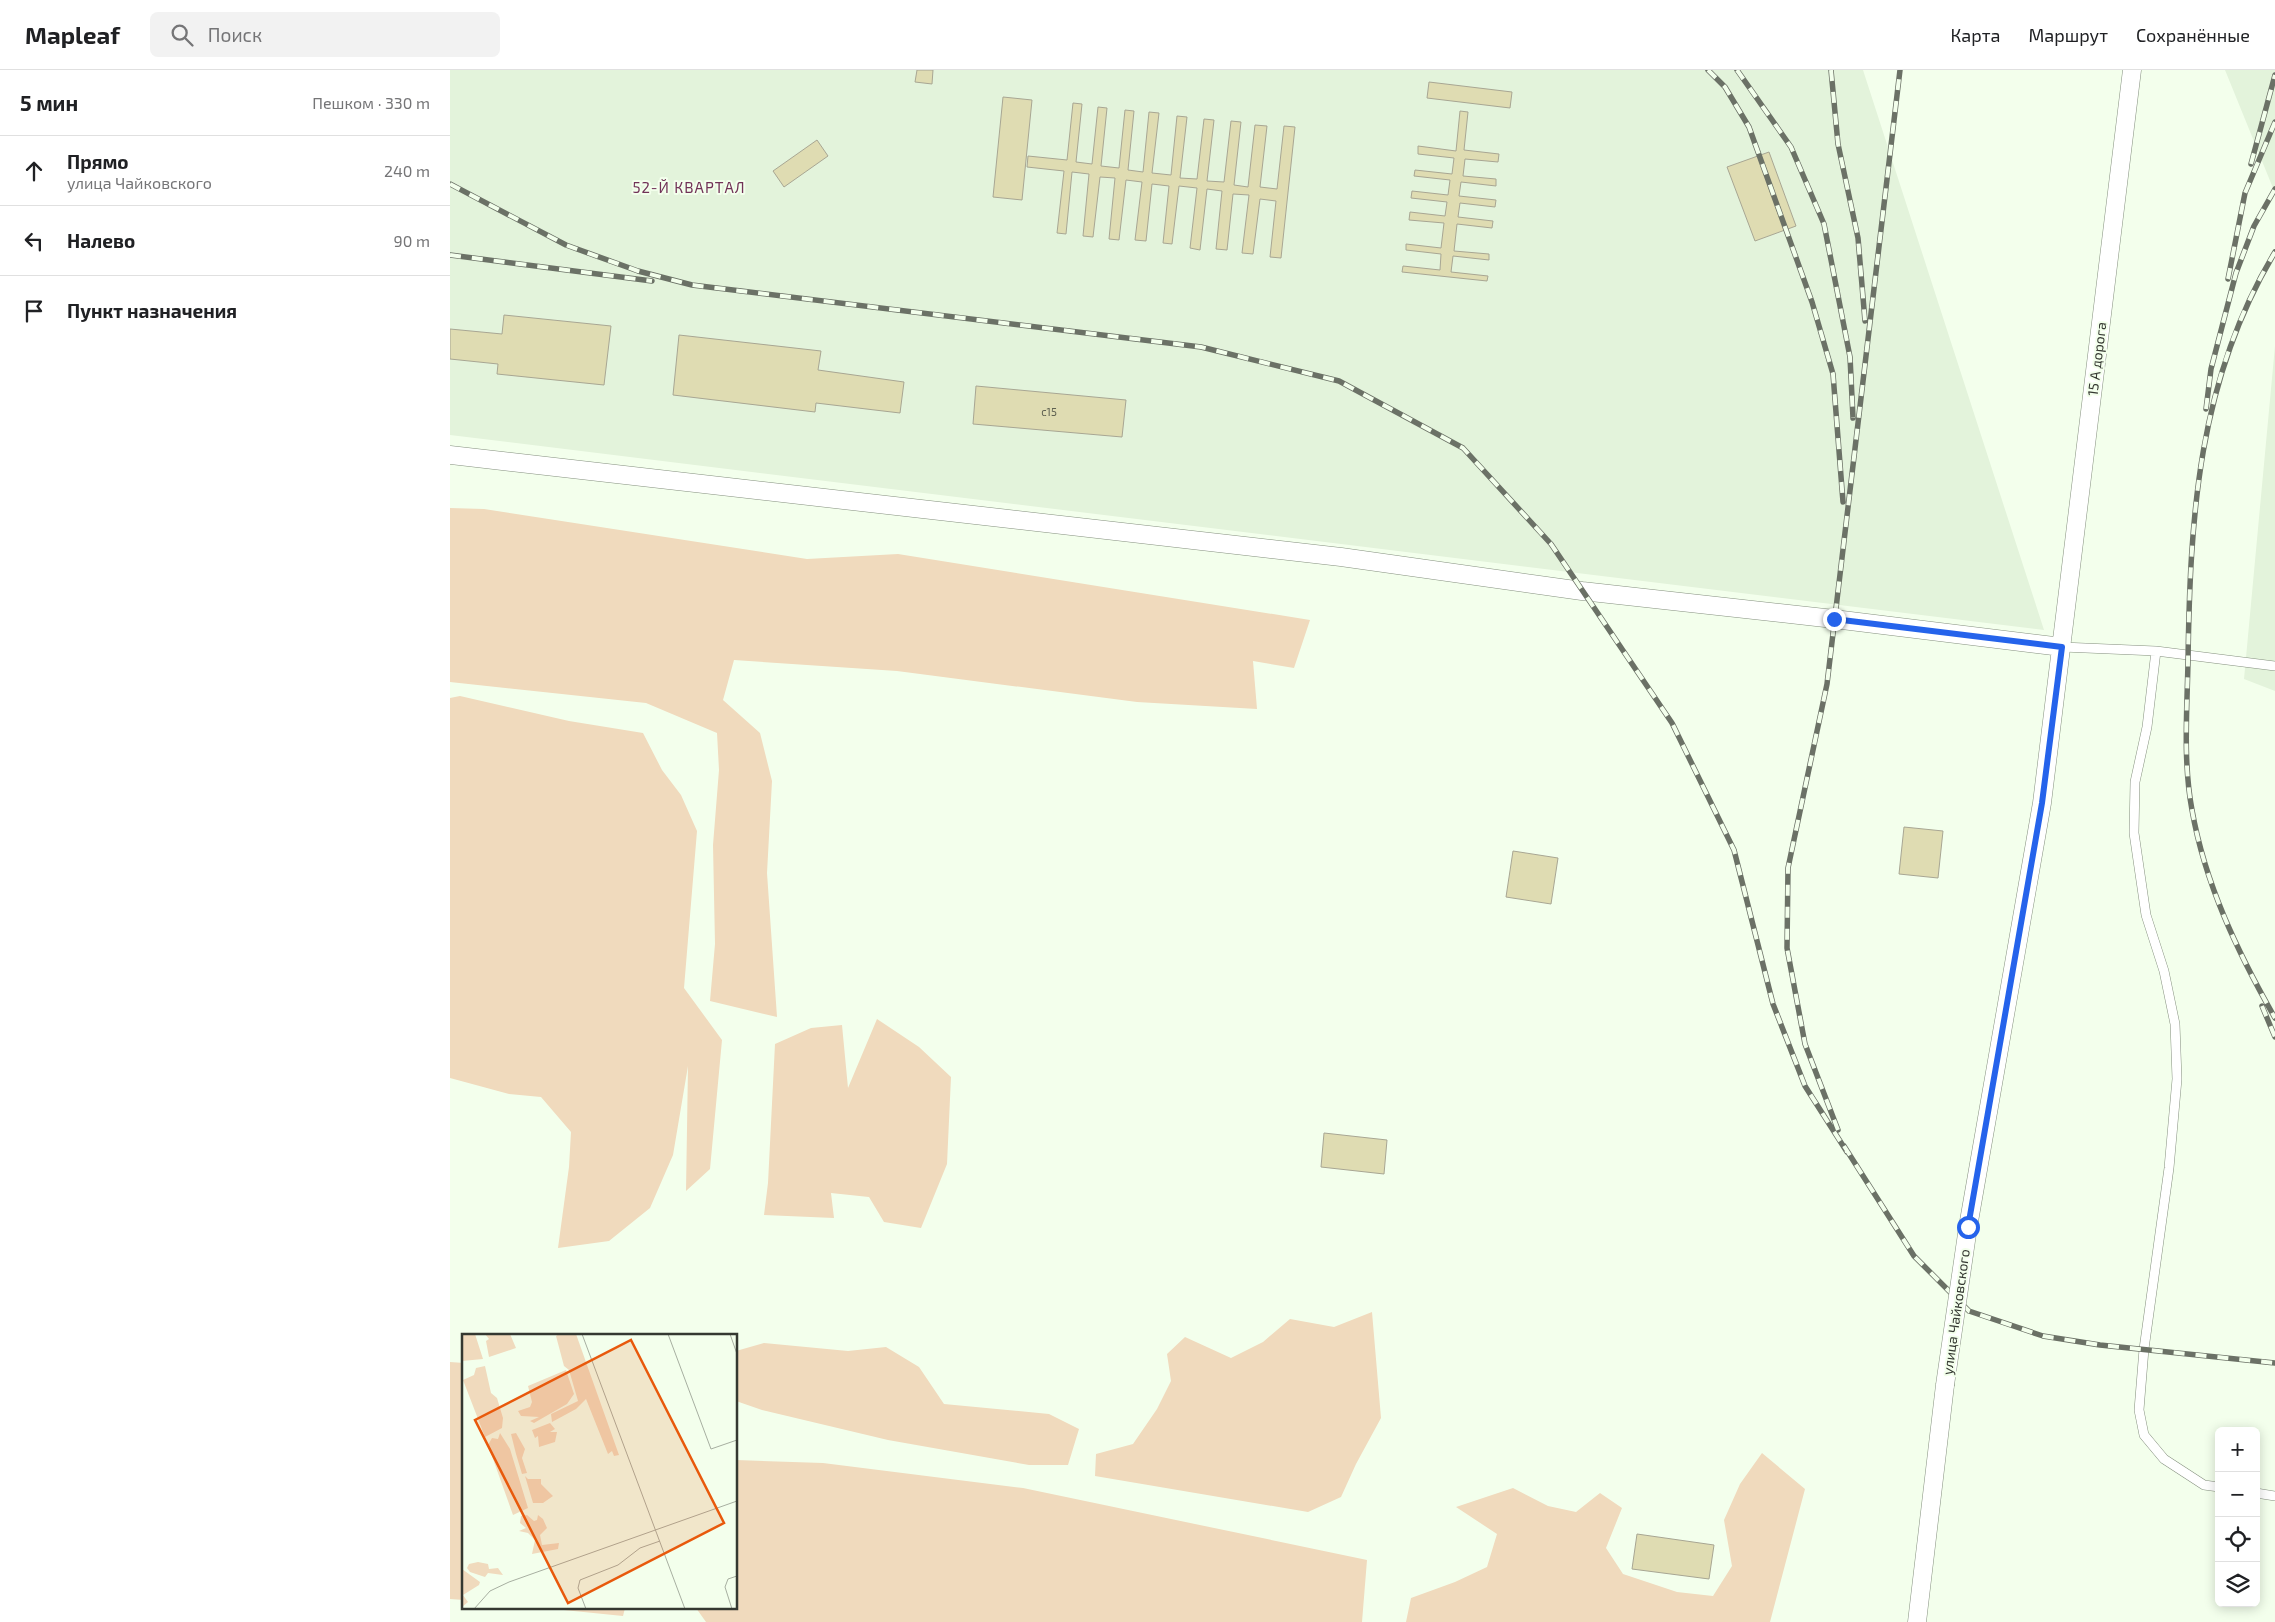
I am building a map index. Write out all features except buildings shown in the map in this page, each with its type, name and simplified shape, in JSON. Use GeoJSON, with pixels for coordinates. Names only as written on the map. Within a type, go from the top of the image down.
{"type":"FeatureCollection","features":[{"type":"Feature","properties":{"kind":"street","name":"15 А дорога"},"geometry":{"type":"LineString","coordinates":[[2062,647],[2132,70]]}},
{"type":"Feature","properties":{"kind":"street"},"geometry":{"type":"LineString","coordinates":[[450,455],[1340,557],[1582,591],[2062,647]]}},
{"type":"Feature","properties":{"kind":"street","name":"улица Чайковского"},"geometry":{"type":"LineString","coordinates":[[1917,1622],[1945,1385],[1968,1227],[2042,803],[2062,647]]}},
{"type":"Feature","properties":{"kind":"lane"},"geometry":{"type":"LineString","coordinates":[[2062,647],[2156,651],[2275,666]]}},
{"type":"Feature","properties":{"kind":"lane"},"geometry":{"type":"LineString","coordinates":[[2156,651],[2147,727],[2135,782],[2134,833],[2146,915],[2164,971],[2175,1024],[2177,1080],[2169,1168],[2144,1349],[2139,1410],[2144,1434],[2164,1459],[2204,1485],[2215,1486]]}},
{"type":"Feature","properties":{"kind":"lane"},"geometry":{"type":"LineString","coordinates":[[2260,1494],[2275,1496]]}},
{"type":"Feature","properties":{"kind":"shaded area"},"geometry":{"type":"Polygon","coordinates":[[[450,70],[1863,70],[2044,630],[450,435],[450,70]]]}},
{"type":"Feature","properties":{"kind":"shaded area"},"geometry":{"type":"Polygon","coordinates":[[[2225,70],[2275,70],[2275,193],[2225,70]]]}},
{"type":"Feature","properties":{"kind":"shaded area"},"geometry":{"type":"Polygon","coordinates":[[[2275,346],[2275,691],[2244,679],[2275,346]]]}},
{"type":"Feature","properties":{"kind":"shaded area"},"geometry":{"type":"Polygon","coordinates":[[[450,508],[484,509],[807,559],[898,554],[1310,620],[1294,668],[1253,661],[1257,709],[1137,702],[897,671],[734,660],[723,700],[760,733],[772,781],[767,873],[777,1017],[710,1001],[715,944],[713,845],[719,770],[717,733],[646,703],[450,682],[450,508]]]}},
{"type":"Feature","properties":{"kind":"shaded area"},"geometry":{"type":"Polygon","coordinates":[[[460,696],[569,721],[643,733],[662,770],[681,795],[697,831],[684,988],[722,1040],[710,1169],[686,1191],[688,1066],[673,1155],[650,1208],[609,1241],[558,1248],[569,1167],[571,1132],[541,1097],[509,1094],[450,1078],[450,698],[460,696]]]}},
{"type":"Feature","properties":{"kind":"shaded area"},"geometry":{"type":"Polygon","coordinates":[[[877,1019],[919,1047],[951,1077],[947,1164],[921,1228],[884,1222],[869,1197],[831,1193],[834,1218],[764,1215],[768,1183],[775,1044],[811,1028],[842,1025],[848,1088],[877,1019]]]}},
{"type":"Feature","properties":{"kind":"shaded area"},"geometry":{"type":"Polygon","coordinates":[[[1372,1312],[1381,1418],[1356,1464],[1341,1497],[1308,1512],[1095,1476],[1096,1454],[1133,1444],[1157,1409],[1171,1381],[1167,1354],[1185,1337],[1231,1358],[1263,1342],[1290,1319],[1334,1327],[1372,1312]]]}},
{"type":"Feature","properties":{"kind":"shaded area"},"geometry":{"type":"Polygon","coordinates":[[[764,1343],[848,1351],[886,1347],[919,1367],[944,1404],[1049,1414],[1079,1429],[1068,1465],[1029,1465],[888,1440],[762,1410],[738,1402],[738,1350],[764,1343]]]}},
{"type":"Feature","properties":{"kind":"shaded area"},"geometry":{"type":"Polygon","coordinates":[[[450,1362],[462,1363],[462,1600],[450,1599],[450,1362]]]}},
{"type":"Feature","properties":{"kind":"shaded area"},"geometry":{"type":"Polygon","coordinates":[[[1762,1453],[1805,1489],[1770,1622],[1406,1622],[1411,1598],[1455,1582],[1487,1567],[1497,1534],[1456,1507],[1513,1488],[1548,1506],[1576,1512],[1600,1493],[1622,1508],[1606,1548],[1623,1574],[1677,1592],[1713,1596],[1732,1566],[1724,1520],[1740,1484],[1762,1453]]]}},
{"type":"Feature","properties":{"kind":"shaded area"},"geometry":{"type":"Polygon","coordinates":[[[738,1460],[823,1463],[1023,1488],[1367,1560],[1362,1622],[706,1622],[697,1610],[738,1610],[738,1460]]]}},
{"type":"Feature","properties":{"kind":"shaded area"},"geometry":{"type":"Polygon","coordinates":[[[564,1610],[624,1610],[623,1616],[564,1610]]]}},
{"type":"Feature","properties":{"kind":"railway"},"geometry":{"type":"LineString","coordinates":[[1708,70],[1725,87],[1749,127],[1812,302],[1833,374],[1843,502]]}},
{"type":"Feature","properties":{"kind":"railway"},"geometry":{"type":"LineString","coordinates":[[1737,70],[1791,147],[1824,224],[1850,357],[1853,418]]}},
{"type":"Feature","properties":{"kind":"railway"},"geometry":{"type":"LineString","coordinates":[[1831,70],[1838,144],[1858,238],[1865,321]]}},
{"type":"Feature","properties":{"kind":"railway"},"geometry":{"type":"LineString","coordinates":[[1838,1130],[1805,1044],[1787,948],[1788,868],[1827,684],[1900,70]]}},
{"type":"Feature","properties":{"kind":"railway"},"geometry":{"type":"LineString","coordinates":[[2251,164],[2275,75]]}},
{"type":"Feature","properties":{"kind":"railway"},"geometry":{"type":"LineString","coordinates":[[2228,279],[2245,193],[2275,122]]}},
{"type":"Feature","properties":{"kind":"railway"},"geometry":{"type":"LineString","coordinates":[[450,184],[566,245],[638,271],[692,285],[1201,347],[1339,381],[1463,448],[1551,544],[1672,723],[1734,850],[1773,1004],[1805,1086],[1847,1152]]}},
{"type":"Feature","properties":{"kind":"railway"},"geometry":{"type":"LineString","coordinates":[[2206,409],[2211,369],[2236,273],[2254,226],[2275,189]]}},
{"type":"Feature","properties":{"kind":"railway"},"geometry":{"type":"LineString","coordinates":[[2275,252],[2249,300],[2229,350],[2214,400],[2203,451],[2196,502],[2192,555],[2186,736],[2189,792],[2205,865],[2236,943],[2275,1018]]}},
{"type":"Feature","properties":{"kind":"railway"},"geometry":{"type":"LineString","coordinates":[[450,255],[652,281]]}},
{"type":"Feature","properties":{"kind":"railway"},"geometry":{"type":"LineString","coordinates":[[2262,1006],[2275,1037]]}},
{"type":"Feature","properties":{"kind":"railway"},"geometry":{"type":"LineString","coordinates":[[1844,1146],[1914,1256],[1969,1311],[2043,1336],[2100,1345],[2275,1363]]}},
{"type":"Feature","properties":{"kind":"district","name":"52-Й КВАРТАЛ"},"geometry":{"type":"Point","coordinates":[689,188]}},
{"type":"Feature","properties":{"kind":"route"},"geometry":{"type":"LineString","coordinates":[[1834,619],[2062,647],[2042,803],[1968,1227]]}}]}
